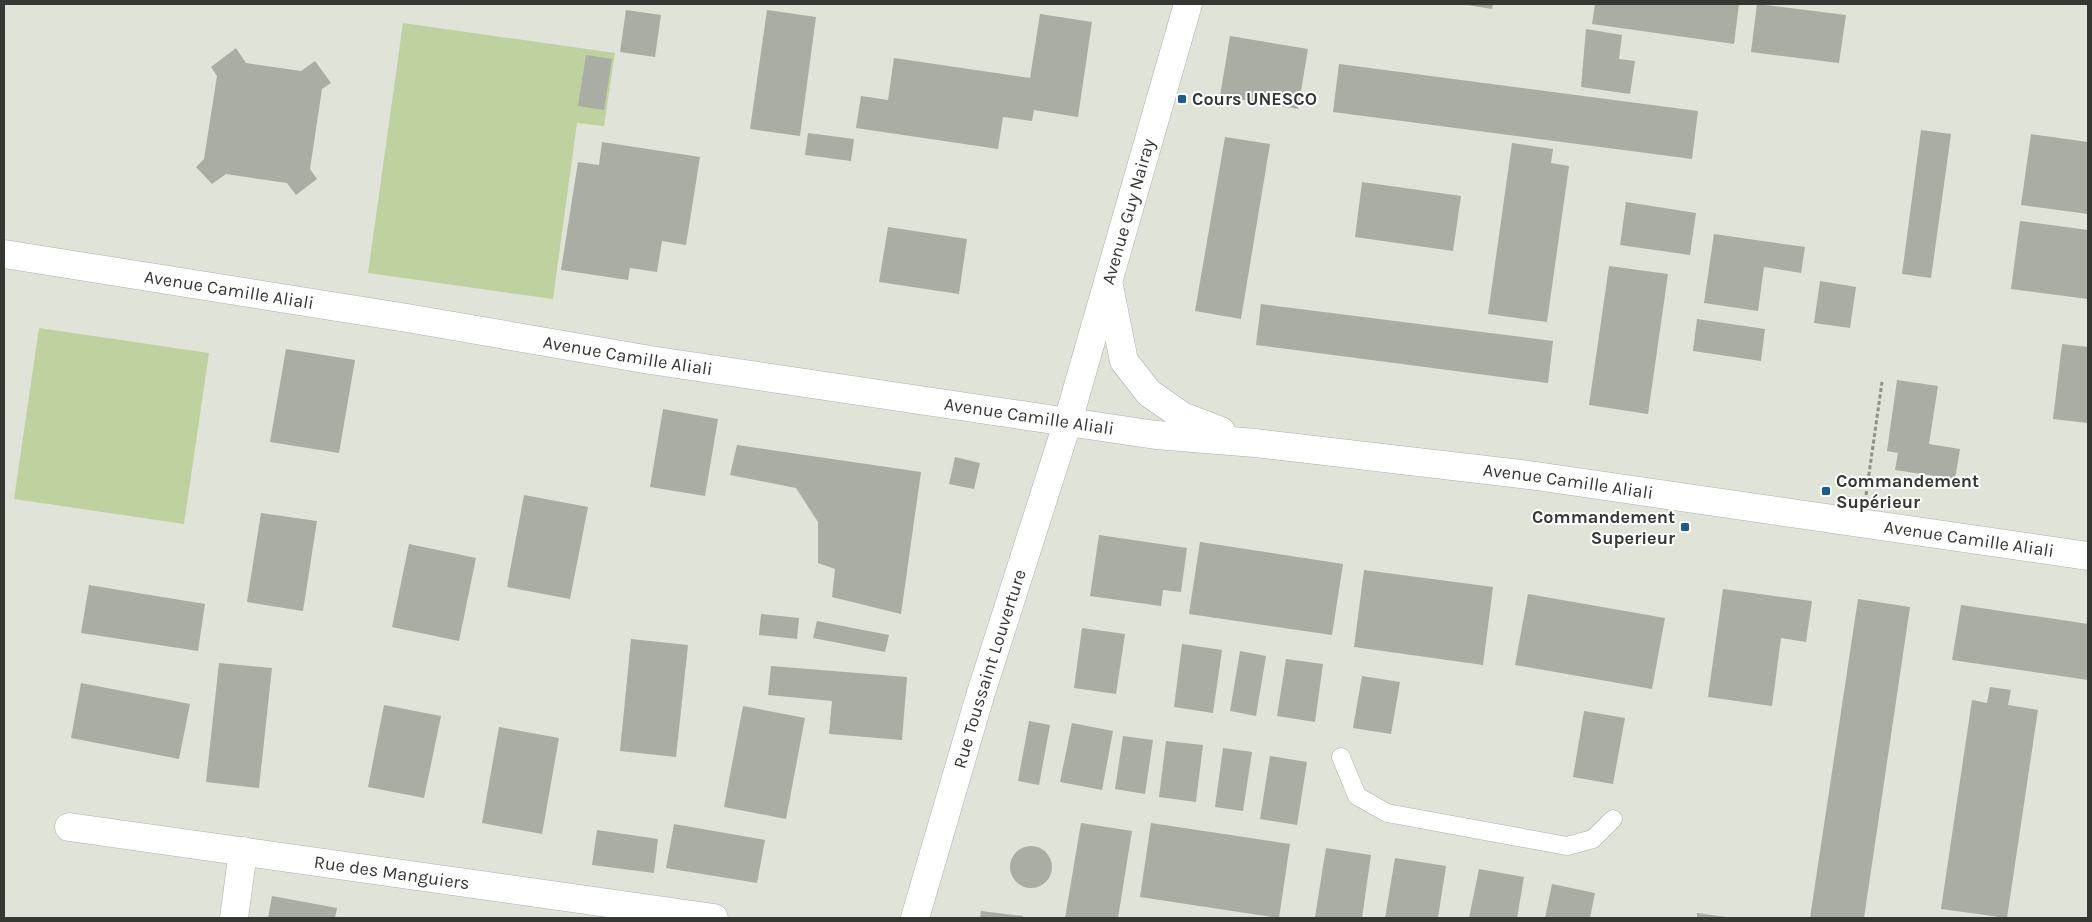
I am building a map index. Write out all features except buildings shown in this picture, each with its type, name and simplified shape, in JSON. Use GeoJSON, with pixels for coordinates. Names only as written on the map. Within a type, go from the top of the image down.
{"type":"FeatureCollection","features":[{"type":"Feature","properties":{"kind":"main road","name":"Avenue Guy Nairay"},"geometry":{"type":"LineString","coordinates":[[1068,421],[1188,4]]}},
{"type":"Feature","properties":{"kind":"main road","name":"Avenue Camille Aliali"},"geometry":{"type":"LineString","coordinates":[[4,254],[407,318],[650,360],[1156,435],[1255,443],[1529,475],[2088,556]]}},
{"type":"Feature","properties":{"kind":"main road","name":"Avenue Camille Aliali"},"geometry":{"type":"LineString","coordinates":[[1108,282],[1124,361],[1149,393],[1182,416],[1255,443]]}},
{"type":"Feature","properties":{"kind":"main road","name":"Rue Toussaint Louverture"},"geometry":{"type":"LineString","coordinates":[[916,918],[980,696],[1068,421]]}},
{"type":"Feature","properties":{"kind":"main road","name":"Rue des Manguiers"},"geometry":{"type":"LineString","coordinates":[[69,827],[714,918]]}},
{"type":"Feature","properties":{"kind":"main road"},"geometry":{"type":"LineString","coordinates":[[234,918],[242,851]]}},
{"type":"Feature","properties":{"kind":"lane"},"geometry":{"type":"LineString","coordinates":[[1341,757],[1358,796],[1387,814],[1567,846],[1593,839],[1613,819]]}},
{"type":"Feature","properties":{"kind":"path"},"geometry":{"type":"LineString","coordinates":[[1862,522],[1882,382]]}},
{"type":"Feature","properties":{"kind":"green space"},"geometry":{"type":"Polygon","coordinates":[[[403,23],[615,53],[604,126],[577,123],[553,299],[368,273],[403,23]]]}},
{"type":"Feature","properties":{"kind":"green space"},"geometry":{"type":"Polygon","coordinates":[[[39,328],[209,353],[184,524],[14,499],[39,328]]]}},
{"type":"Feature","properties":{"kind":"place","name":"Cours UNESCO"},"geometry":{"type":"Point","coordinates":[1182,99]}},
{"type":"Feature","properties":{"kind":"place","name":"Commandement Supérieur"},"geometry":{"type":"Point","coordinates":[1826,491]}},
{"type":"Feature","properties":{"kind":"place","name":"Commandement Superieur"},"geometry":{"type":"Point","coordinates":[1685,527]}}]}
